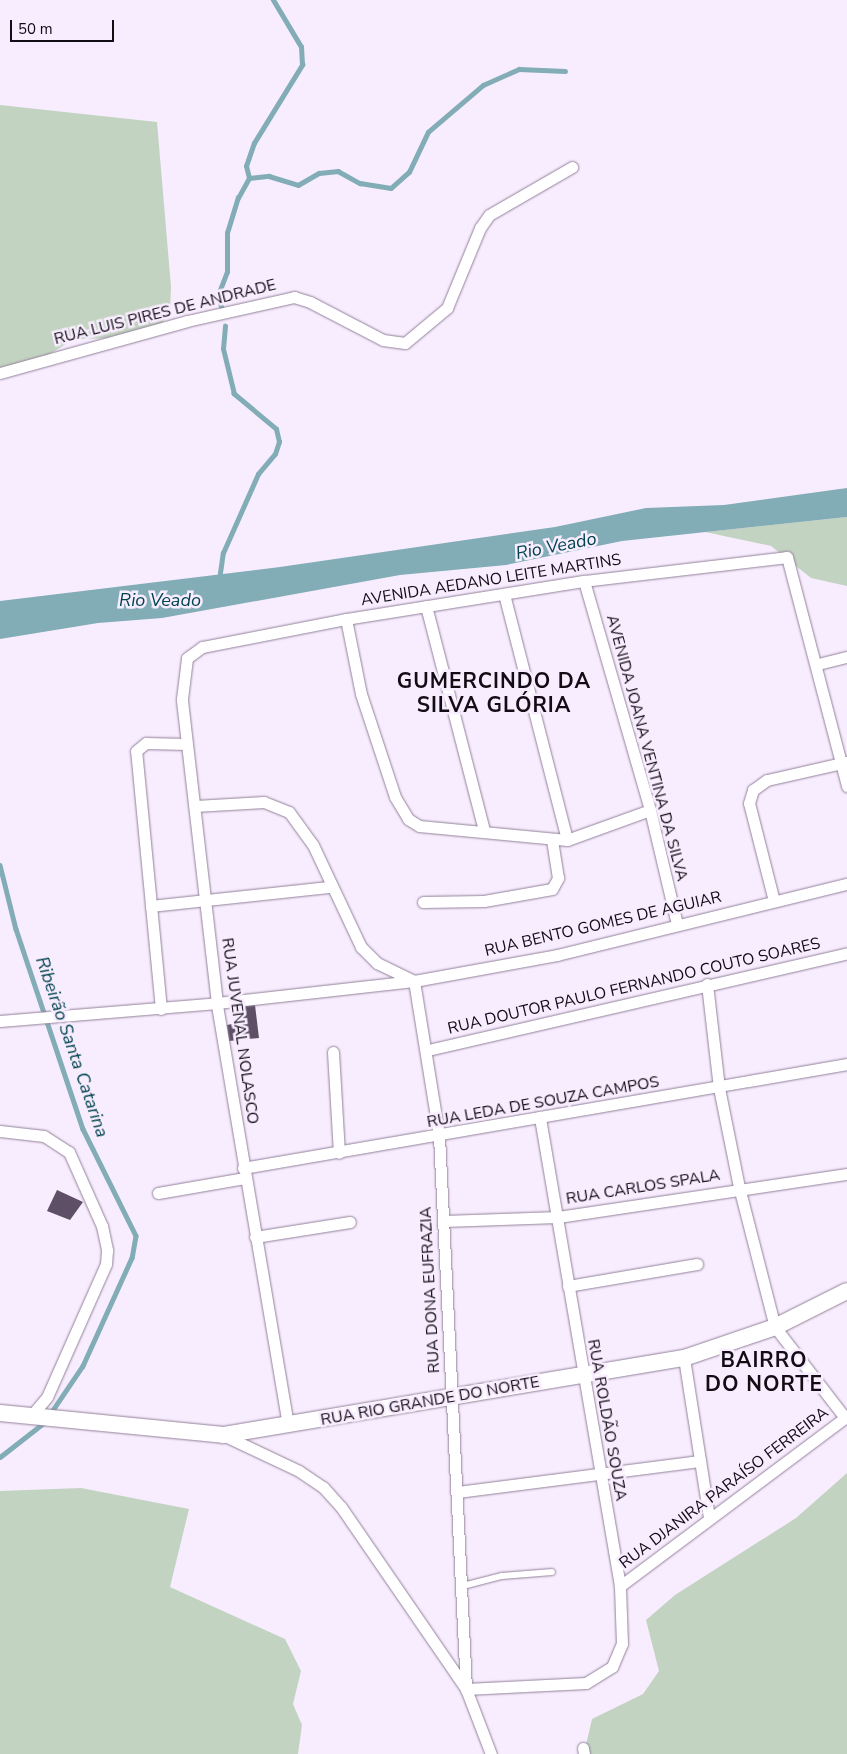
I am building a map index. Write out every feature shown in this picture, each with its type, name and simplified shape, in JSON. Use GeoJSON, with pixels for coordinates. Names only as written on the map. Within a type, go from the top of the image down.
{"type":"FeatureCollection","features":[{"type":"Feature","properties":{"kind":"main road","name":"RUA RIO GRANDE DO NORTE"},"geometry":{"type":"LineString","coordinates":[[0,1413],[223,1435],[684,1358],[775,1327],[847,1291]]}},
{"type":"Feature","properties":{"kind":"street","name":"RUA LUIS PIRES DE ANDRADE"},"geometry":{"type":"LineString","coordinates":[[0,373],[187,321],[294,297],[310,302],[382,340],[405,343],[447,308],[480,228],[489,215],[572,166]]}},
{"type":"Feature","properties":{"kind":"street","name":"AVENIDA AEDANO LEITE MARTINS"},"geometry":{"type":"LineString","coordinates":[[202,647],[346,619],[584,581],[787,557],[818,664]]}},
{"type":"Feature","properties":{"kind":"street","name":"AVENIDA JOANA VENTINA DA SILVA"},"geometry":{"type":"LineString","coordinates":[[584,581],[650,810],[677,924]]}},
{"type":"Feature","properties":{"kind":"street"},"geometry":{"type":"LineString","coordinates":[[504,594],[567,840]]}},
{"type":"Feature","properties":{"kind":"street"},"geometry":{"type":"LineString","coordinates":[[426,606],[484,830]]}},
{"type":"Feature","properties":{"kind":"street"},"geometry":{"type":"LineString","coordinates":[[346,619],[361,694],[400,808],[419,826],[432,830],[484,830],[552,841],[567,840],[650,810]]}},
{"type":"Feature","properties":{"kind":"street","name":"RUA JUVENAL NOLASCO"},"geometry":{"type":"LineString","coordinates":[[202,647],[184,666],[182,700],[186,744],[195,806],[216,1003],[288,1425]]}},
{"type":"Feature","properties":{"kind":"street"},"geometry":{"type":"LineString","coordinates":[[847,657],[818,664],[844,763],[847,786]]}},
{"type":"Feature","properties":{"kind":"street"},"geometry":{"type":"LineString","coordinates":[[160,1009],[136,751],[146,743],[186,744]]}},
{"type":"Feature","properties":{"kind":"street"},"geometry":{"type":"LineString","coordinates":[[774,901],[750,796],[767,780],[844,763]]}},
{"type":"Feature","properties":{"kind":"street"},"geometry":{"type":"LineString","coordinates":[[195,806],[253,802],[283,808],[304,831],[361,947],[377,963],[414,981]]}},
{"type":"Feature","properties":{"kind":"street"},"geometry":{"type":"LineString","coordinates":[[423,902],[484,901],[552,889],[558,878],[552,841]]}},
{"type":"Feature","properties":{"kind":"street","name":"RUA BENTO GOMES DE AGUIAR"},"geometry":{"type":"LineString","coordinates":[[0,1021],[160,1009],[414,981],[557,954],[847,884]]}},
{"type":"Feature","properties":{"kind":"street"},"geometry":{"type":"LineString","coordinates":[[151,906],[330,887]]}},
{"type":"Feature","properties":{"kind":"street","name":"RUA DOUTOR PAULO FERNANDO COUTO SOARES"},"geometry":{"type":"LineString","coordinates":[[428,1050],[847,953]]}},
{"type":"Feature","properties":{"kind":"street","name":"RUA DONA EUFRAZIA"},"geometry":{"type":"LineString","coordinates":[[414,981],[428,1050],[438,1136],[463,1586],[466,1689]]}},
{"type":"Feature","properties":{"kind":"street"},"geometry":{"type":"LineString","coordinates":[[707,984],[720,1088],[739,1187],[775,1327],[846,1417]]}},
{"type":"Feature","properties":{"kind":"street"},"geometry":{"type":"LineString","coordinates":[[333,1052],[339,1153]]}},
{"type":"Feature","properties":{"kind":"street","name":"RUA LEDA DE SOUZA CAMPOS"},"geometry":{"type":"LineString","coordinates":[[158,1193],[339,1153],[540,1117],[720,1088],[847,1064]]}},
{"type":"Feature","properties":{"kind":"street","name":"RUA ROLDÃO SOUZA"},"geometry":{"type":"LineString","coordinates":[[466,1689],[586,1683],[612,1666],[618,1657],[624,1629],[620,1586],[582,1375],[558,1217],[540,1117]]}},
{"type":"Feature","properties":{"kind":"street"},"geometry":{"type":"LineString","coordinates":[[0,1131],[44,1136],[69,1152],[102,1226],[107,1250],[106,1264],[46,1397],[32,1415]]}},
{"type":"Feature","properties":{"kind":"street","name":"RUA CARLOS SPALA"},"geometry":{"type":"LineString","coordinates":[[444,1221],[558,1217],[739,1187],[847,1174]]}},
{"type":"Feature","properties":{"kind":"street"},"geometry":{"type":"LineString","coordinates":[[255,1237],[350,1222]]}},
{"type":"Feature","properties":{"kind":"street"},"geometry":{"type":"LineString","coordinates":[[568,1286],[697,1264]]}},
{"type":"Feature","properties":{"kind":"street"},"geometry":{"type":"LineString","coordinates":[[684,1358],[710,1517]]}},
{"type":"Feature","properties":{"kind":"street","name":"RUA DJANIRA PARAÍSO FERREIRA"},"geometry":{"type":"LineString","coordinates":[[620,1586],[846,1417]]}},
{"type":"Feature","properties":{"kind":"street"},"geometry":{"type":"LineString","coordinates":[[223,1435],[299,1471],[323,1487],[363,1535],[466,1689],[491,1754]]}},
{"type":"Feature","properties":{"kind":"street"},"geometry":{"type":"LineString","coordinates":[[458,1492],[700,1461]]}},
{"type":"Feature","properties":{"kind":"lane"},"geometry":{"type":"LineString","coordinates":[[463,1586],[502,1576],[552,1572]]}},
{"type":"Feature","properties":{"kind":"green space"},"geometry":{"type":"Polygon","coordinates":[[[0,105],[157,122],[171,287],[170,312],[160,326],[127,338],[74,339],[39,361],[0,377],[0,105]]]}},
{"type":"Feature","properties":{"kind":"green space"},"geometry":{"type":"Polygon","coordinates":[[[847,517],[847,586],[811,578],[771,546],[705,532],[847,517]]]}},
{"type":"Feature","properties":{"kind":"green space"},"geometry":{"type":"Polygon","coordinates":[[[847,1473],[847,1754],[588,1754],[586,1745],[592,1719],[643,1694],[659,1671],[646,1620],[675,1595],[796,1518],[847,1473]]]}},
{"type":"Feature","properties":{"kind":"green space"},"geometry":{"type":"Polygon","coordinates":[[[81,1488],[189,1509],[170,1587],[285,1639],[301,1671],[293,1704],[302,1725],[298,1754],[0,1754],[0,1491],[81,1488]]]}},
{"type":"Feature","properties":{"kind":"water","name":"Rio Veado"},"geometry":{"type":"Polygon","coordinates":[[[847,488],[847,517],[622,541],[506,565],[400,575],[162,618],[98,623],[0,639],[0,601],[280,567],[555,527],[646,508],[724,505],[847,488]]]}},
{"type":"Feature","properties":{"kind":"building"},"geometry":{"type":"Polygon","coordinates":[[[255,1005],[259,1038],[229,1041],[227,1025],[237,1023],[235,1007],[255,1005]]]}},
{"type":"Feature","properties":{"kind":"building"},"geometry":{"type":"Polygon","coordinates":[[[57,1190],[83,1202],[70,1220],[47,1211],[57,1190]]]}},
{"type":"Feature","properties":{"kind":"waterway"},"geometry":{"type":"LineString","coordinates":[[249,178],[246,166],[254,143],[302,65],[301,47],[273,0]]}},
{"type":"Feature","properties":{"kind":"waterway"},"geometry":{"type":"LineString","coordinates":[[222,310],[218,295],[227,272],[227,233],[238,198],[249,178],[269,176],[298,185],[319,173],[338,171],[360,183],[391,188],[409,172],[428,132],[483,85],[519,69],[565,71]]}},
{"type":"Feature","properties":{"kind":"waterway"},"geometry":{"type":"LineString","coordinates":[[219,580],[223,553],[258,474],[275,454],[279,442],[276,429],[234,394],[223,349],[225,326]]}},
{"type":"Feature","properties":{"kind":"waterway","name":"Ribeirão Santa Catarina"},"geometry":{"type":"LineString","coordinates":[[0,865],[16,929],[83,1129],[136,1236],[132,1258],[83,1366],[50,1415]]}},
{"type":"Feature","properties":{"kind":"waterway","name":"Ribeirão Santa Catarina"},"geometry":{"type":"LineString","coordinates":[[0,1457],[46,1421]]}},
{"type":"Feature","properties":{"kind":"district","name":"GUMERCINDO DA SILVA GLÓRIA"},"geometry":{"type":"Point","coordinates":[494,693]}},
{"type":"Feature","properties":{"kind":"district","name":"BAIRRO DO NORTE"},"geometry":{"type":"Point","coordinates":[764,1372]}}]}
